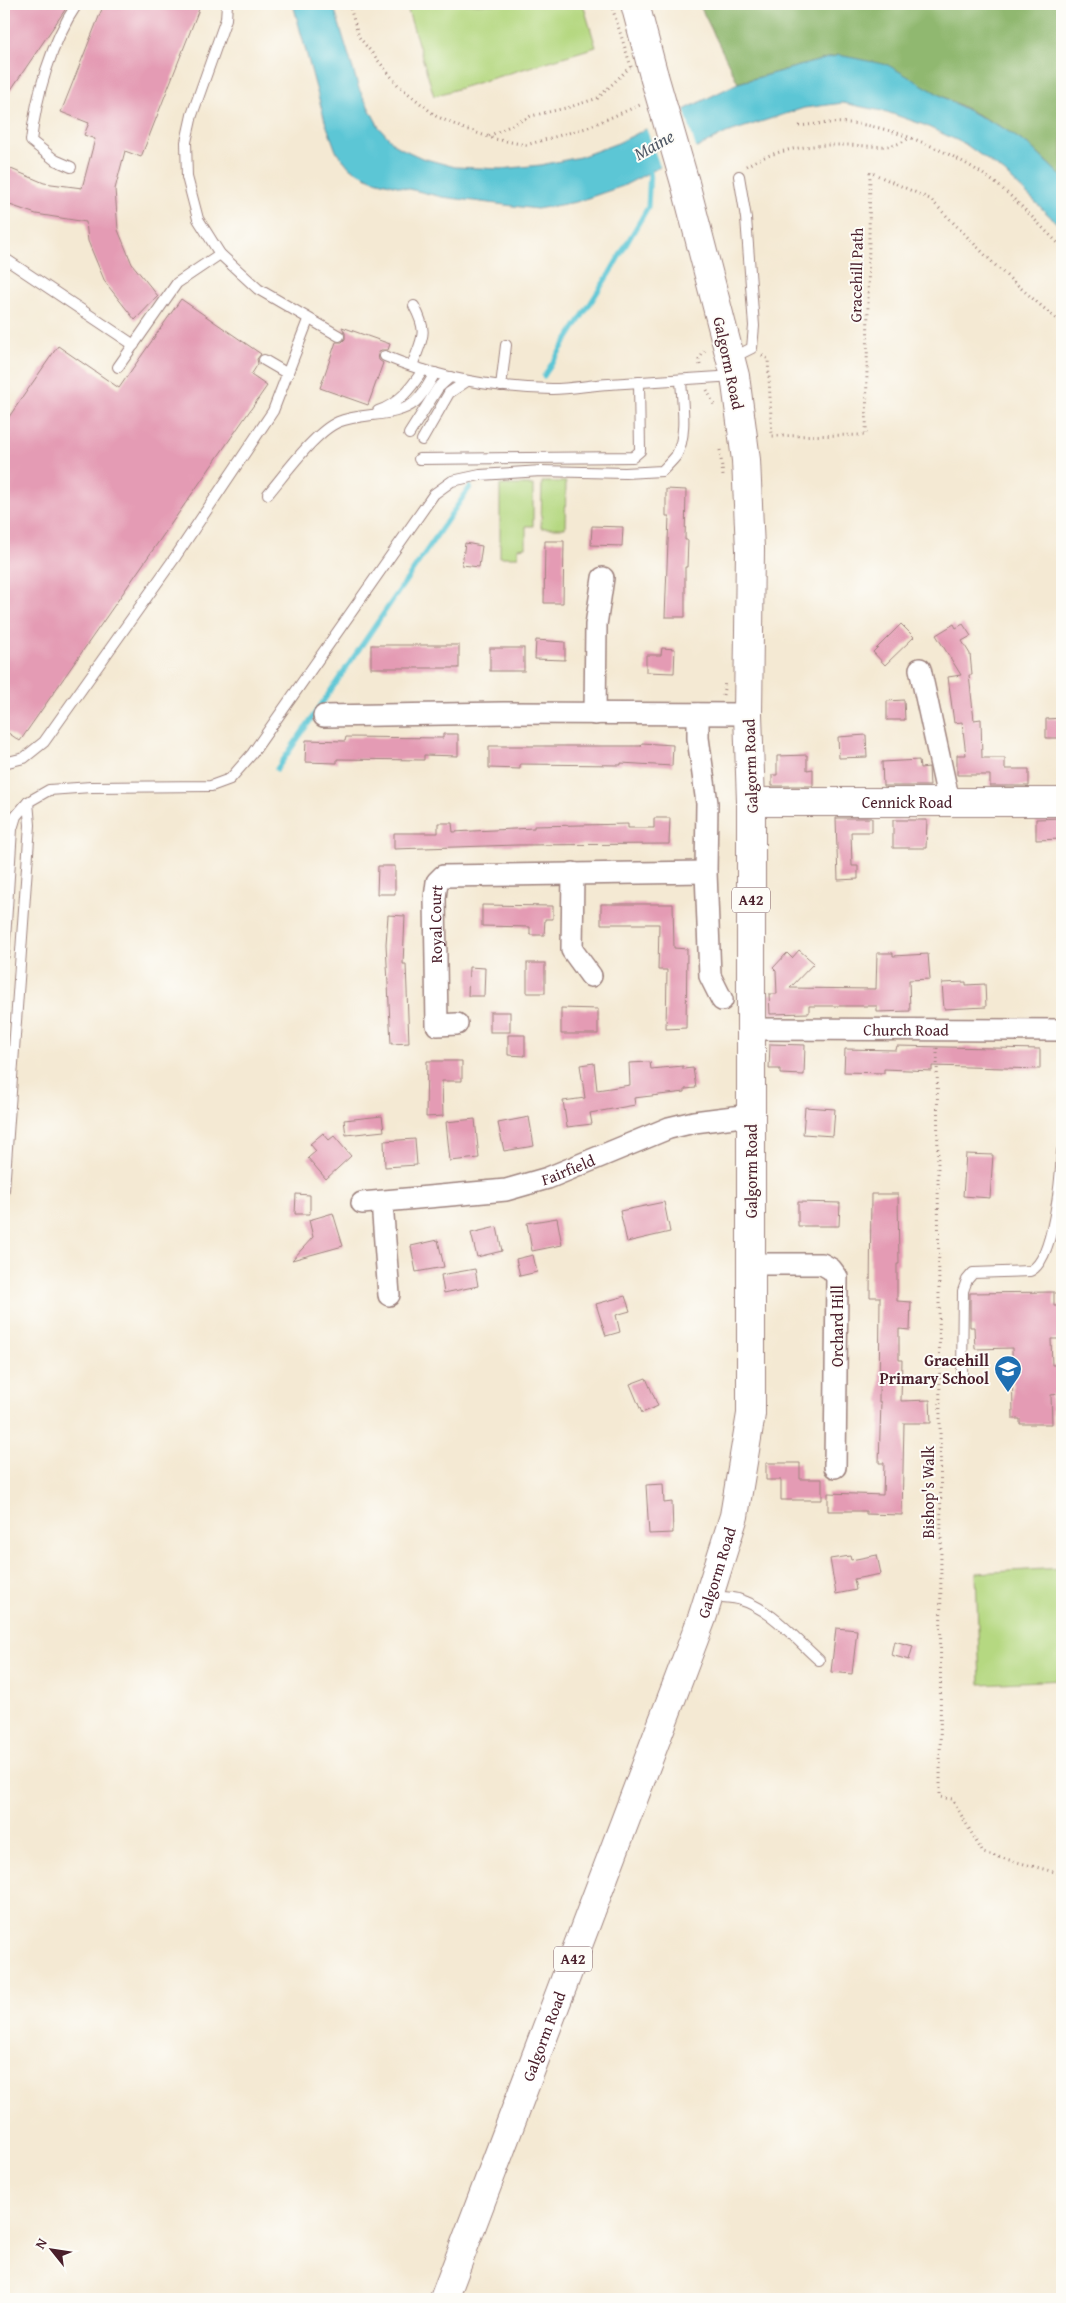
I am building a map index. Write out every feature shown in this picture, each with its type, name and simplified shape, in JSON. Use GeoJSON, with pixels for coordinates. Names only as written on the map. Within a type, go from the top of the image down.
{"type":"FeatureCollection","features":[{"type":"Feature","properties":{"kind":"main road","name":"Galgorm Road"},"geometry":{"type":"LineString","coordinates":[[444,2299],[709,1596],[734,1516],[751,1414],[751,802],[748,714],[748,510],[739,361],[685,183],[635,4]]}},
{"type":"Feature","properties":{"kind":"main road","name":"Cennick Road"},"geometry":{"type":"LineString","coordinates":[[751,802],[1062,802]]}},
{"type":"Feature","properties":{"kind":"street"},"geometry":{"type":"LineString","coordinates":[[595,714],[596,625],[603,578]]}},
{"type":"Feature","properties":{"kind":"street"},"geometry":{"type":"LineString","coordinates":[[920,669],[949,802]]}},
{"type":"Feature","properties":{"kind":"street"},"geometry":{"type":"LineString","coordinates":[[324,716],[503,713],[748,714]]}},
{"type":"Feature","properties":{"kind":"street"},"geometry":{"type":"LineString","coordinates":[[698,714],[698,738],[707,803],[706,872],[710,976],[722,1000]]}},
{"type":"Feature","properties":{"kind":"street","name":"Royal Court"},"geometry":{"type":"LineString","coordinates":[[457,1024],[437,1025],[435,898],[436,887],[440,878],[447,874],[706,872]]}},
{"type":"Feature","properties":{"kind":"street"},"geometry":{"type":"LineString","coordinates":[[573,873],[572,950],[591,976]]}},
{"type":"Feature","properties":{"kind":"street","name":"Church Road"},"geometry":{"type":"LineString","coordinates":[[750,1029],[1062,1030]]}},
{"type":"Feature","properties":{"kind":"street","name":"Fairfield"},"geometry":{"type":"LineString","coordinates":[[389,1295],[372,1203],[506,1190],[548,1178],[669,1128],[694,1122],[750,1115]]}},
{"type":"Feature","properties":{"kind":"street","name":"Orchard Hill"},"geometry":{"type":"LineString","coordinates":[[751,1264],[822,1264],[831,1269],[837,1277],[835,1467]]}},
{"type":"Feature","properties":{"kind":"lane"},"geometry":{"type":"LineString","coordinates":[[71,167],[55,160],[31,141],[36,104],[62,30],[78,4]]}},
{"type":"Feature","properties":{"kind":"lane"},"geometry":{"type":"LineString","coordinates":[[227,4],[226,19],[192,115],[186,142],[187,177],[198,219],[220,254],[258,289],[308,320],[339,336]]}},
{"type":"Feature","properties":{"kind":"lane"},"geometry":{"type":"LineString","coordinates":[[385,356],[422,370],[467,381],[501,386],[555,389],[700,379],[739,361],[754,326],[746,218],[739,176]]}},
{"type":"Feature","properties":{"kind":"lane"},"geometry":{"type":"LineString","coordinates":[[118,367],[177,283],[220,254]]}},
{"type":"Feature","properties":{"kind":"lane"},"geometry":{"type":"LineString","coordinates":[[4,258],[134,345]]}},
{"type":"Feature","properties":{"kind":"lane"},"geometry":{"type":"LineString","coordinates":[[412,366],[423,336],[423,323],[414,306]]}},
{"type":"Feature","properties":{"kind":"lane"},"geometry":{"type":"LineString","coordinates":[[4,762],[24,758],[44,742],[274,411],[308,320]]}},
{"type":"Feature","properties":{"kind":"lane"},"geometry":{"type":"LineString","coordinates":[[501,386],[506,345]]}},
{"type":"Feature","properties":{"kind":"lane"},"geometry":{"type":"LineString","coordinates":[[264,360],[288,374]]}},
{"type":"Feature","properties":{"kind":"lane"},"geometry":{"type":"LineString","coordinates":[[268,494],[321,433],[337,422],[386,408],[402,398],[411,389],[422,370]]}},
{"type":"Feature","properties":{"kind":"lane"},"geometry":{"type":"LineString","coordinates":[[367,414],[390,413],[414,403],[424,392],[434,373]]}},
{"type":"Feature","properties":{"kind":"lane"},"geometry":{"type":"LineString","coordinates":[[409,434],[438,388],[450,377]]}},
{"type":"Feature","properties":{"kind":"lane"},"geometry":{"type":"LineString","coordinates":[[4,955],[12,829],[16,816],[28,802],[49,790],[91,787],[211,786],[230,779],[252,754],[434,494],[452,481],[480,475],[541,471],[625,473],[662,471],[676,456],[681,443],[683,410],[681,380]]}},
{"type":"Feature","properties":{"kind":"lane"},"geometry":{"type":"LineString","coordinates":[[422,440],[449,393],[467,381]]}},
{"type":"Feature","properties":{"kind":"lane"},"geometry":{"type":"LineString","coordinates":[[419,459],[633,457],[640,451],[639,382]]}},
{"type":"Feature","properties":{"kind":"lane"},"geometry":{"type":"LineString","coordinates":[[4,1190],[30,825],[28,802]]}},
{"type":"Feature","properties":{"kind":"lane"},"geometry":{"type":"LineString","coordinates":[[962,1375],[963,1292],[967,1280],[973,1273],[1030,1271],[1038,1266],[1043,1258],[1055,1213],[1062,1151]]}},
{"type":"Feature","properties":{"kind":"lane"},"geometry":{"type":"LineString","coordinates":[[709,1596],[738,1599],[778,1620],[796,1640],[819,1660]]}},
{"type":"Feature","properties":{"kind":"path"},"geometry":{"type":"LineString","coordinates":[[349,4],[359,37],[398,85],[436,116],[488,137],[526,145],[586,128],[644,103]]}},
{"type":"Feature","properties":{"kind":"path"},"geometry":{"type":"LineString","coordinates":[[488,137],[531,116],[598,98],[620,75],[651,64]]}},
{"type":"Feature","properties":{"kind":"path"},"geometry":{"type":"LineString","coordinates":[[799,126],[824,122],[851,123],[909,138],[972,167],[999,186],[1062,247]]}},
{"type":"Feature","properties":{"kind":"path"},"geometry":{"type":"LineString","coordinates":[[739,176],[740,169],[774,153],[846,145],[881,146],[903,142],[909,138]]}},
{"type":"Feature","properties":{"kind":"path","name":"Gracehill Path"},"geometry":{"type":"LineString","coordinates":[[739,361],[768,359],[772,436],[866,435],[870,172],[930,199],[1000,270],[1062,324]]}},
{"type":"Feature","properties":{"kind":"path"},"geometry":{"type":"LineString","coordinates":[[708,342],[699,360],[700,379],[714,403],[718,415]]}},
{"type":"Feature","properties":{"kind":"path"},"geometry":{"type":"LineString","coordinates":[[720,441],[723,479]]}},
{"type":"Feature","properties":{"kind":"path"},"geometry":{"type":"LineString","coordinates":[[721,714],[725,681]]}},
{"type":"Feature","properties":{"kind":"path","name":"Bishop's Walk"},"geometry":{"type":"LineString","coordinates":[[937,1030],[941,1534],[940,1797],[952,1799],[983,1853],[1062,1874]]}},
{"type":"Feature","properties":{"kind":"green space"},"geometry":{"type":"Polygon","coordinates":[[[406,4],[583,4],[596,47],[434,96],[406,4]]]}},
{"type":"Feature","properties":{"kind":"green space"},"geometry":{"type":"Polygon","coordinates":[[[699,4],[1062,4],[1062,177],[1031,147],[1003,128],[925,87],[839,55],[738,83],[699,4]]]}},
{"type":"Feature","properties":{"kind":"green space"},"geometry":{"type":"Polygon","coordinates":[[[542,482],[566,482],[565,528],[541,528],[542,482]]]}},
{"type":"Feature","properties":{"kind":"green space"},"geometry":{"type":"Polygon","coordinates":[[[500,485],[533,485],[533,526],[526,526],[526,547],[518,548],[518,557],[500,557],[500,485]]]}},
{"type":"Feature","properties":{"kind":"green space"},"geometry":{"type":"Polygon","coordinates":[[[1062,1568],[1062,1680],[980,1684],[976,1573],[1062,1568]]]}},
{"type":"Feature","properties":{"kind":"water","name":"Maine"},"geometry":{"type":"Polygon","coordinates":[[[293,4],[333,4],[359,89],[379,127],[396,146],[422,158],[455,167],[501,169],[541,165],[580,157],[618,143],[738,83],[839,55],[888,65],[959,106],[1003,128],[1031,147],[1062,177],[1062,228],[1004,172],[965,144],[924,125],[887,112],[843,103],[804,108],[726,133],[623,186],[576,202],[537,209],[442,197],[371,179],[350,168],[336,151],[325,121],[293,4]]]}},
{"type":"Feature","properties":{"kind":"pier"},"geometry":{"type":"Polygon","coordinates":[[[683,106],[697,151],[661,169],[645,125],[683,106]]]}},
{"type":"Feature","properties":{"kind":"building"},"geometry":{"type":"Polygon","coordinates":[[[4,4],[69,4],[4,100],[4,4]]]}},
{"type":"Feature","properties":{"kind":"building"},"geometry":{"type":"Polygon","coordinates":[[[104,4],[201,4],[141,157],[125,151],[115,189],[118,230],[132,264],[158,296],[135,320],[105,282],[88,241],[86,222],[36,214],[4,203],[4,166],[44,183],[82,188],[95,139],[84,135],[89,123],[61,112],[104,4]]]}},
{"type":"Feature","properties":{"kind":"building"},"geometry":{"type":"Polygon","coordinates":[[[181,299],[261,354],[257,359],[258,364],[251,375],[267,386],[20,741],[4,730],[4,424],[58,346],[119,388],[181,299]]]}},
{"type":"Feature","properties":{"kind":"building"},"geometry":{"type":"Polygon","coordinates":[[[342,327],[390,344],[388,350],[381,350],[378,354],[379,360],[383,363],[368,405],[320,388],[336,342],[342,342],[345,339],[342,327]]]}},
{"type":"Feature","properties":{"kind":"building"},"geometry":{"type":"Polygon","coordinates":[[[666,489],[686,490],[685,540],[688,540],[687,567],[685,567],[685,617],[665,617],[669,516],[666,516],[666,489]]]}},
{"type":"Feature","properties":{"kind":"building"},"geometry":{"type":"Polygon","coordinates":[[[592,526],[623,527],[622,546],[591,545],[592,526]]]}},
{"type":"Feature","properties":{"kind":"building"},"geometry":{"type":"Polygon","coordinates":[[[545,541],[564,541],[563,603],[544,603],[545,541]]]}},
{"type":"Feature","properties":{"kind":"building"},"geometry":{"type":"Polygon","coordinates":[[[465,543],[482,546],[479,567],[462,565],[465,543]]]}},
{"type":"Feature","properties":{"kind":"building"},"geometry":{"type":"Polygon","coordinates":[[[901,624],[914,637],[885,665],[873,652],[901,624]]]}},
{"type":"Feature","properties":{"kind":"building"},"geometry":{"type":"Polygon","coordinates":[[[954,624],[956,628],[963,624],[971,636],[962,641],[970,654],[972,675],[969,675],[974,720],[981,719],[982,758],[1005,758],[1005,769],[1029,769],[1029,786],[990,786],[990,775],[957,775],[957,755],[966,755],[962,722],[954,723],[948,677],[961,675],[936,635],[954,624]]]}},
{"type":"Feature","properties":{"kind":"building"},"geometry":{"type":"Polygon","coordinates":[[[536,640],[565,642],[565,660],[535,659],[536,640]]]}},
{"type":"Feature","properties":{"kind":"building"},"geometry":{"type":"Polygon","coordinates":[[[371,645],[459,645],[459,668],[371,668],[371,645]]]}},
{"type":"Feature","properties":{"kind":"building"},"geometry":{"type":"Polygon","coordinates":[[[490,648],[524,648],[524,671],[490,671],[490,648]]]}},
{"type":"Feature","properties":{"kind":"building"},"geometry":{"type":"Polygon","coordinates":[[[662,648],[675,649],[674,673],[646,672],[646,655],[661,655],[662,648]]]}},
{"type":"Feature","properties":{"kind":"building"},"geometry":{"type":"Polygon","coordinates":[[[904,700],[905,720],[887,720],[887,701],[904,700]]]}},
{"type":"Feature","properties":{"kind":"building"},"geometry":{"type":"Polygon","coordinates":[[[1062,718],[1062,738],[1046,738],[1046,719],[1062,718]]]}},
{"type":"Feature","properties":{"kind":"building"},"geometry":{"type":"Polygon","coordinates":[[[443,734],[458,734],[458,756],[424,755],[424,760],[337,759],[337,763],[305,762],[306,740],[345,741],[346,737],[443,738],[443,734]]]}},
{"type":"Feature","properties":{"kind":"building"},"geometry":{"type":"Polygon","coordinates":[[[866,735],[867,757],[839,758],[838,737],[866,735]]]}},
{"type":"Feature","properties":{"kind":"building"},"geometry":{"type":"Polygon","coordinates":[[[642,743],[673,745],[672,766],[621,763],[621,765],[520,764],[520,769],[489,768],[489,746],[641,746],[642,743]]]}},
{"type":"Feature","properties":{"kind":"building"},"geometry":{"type":"Polygon","coordinates":[[[807,755],[807,770],[813,769],[813,786],[772,786],[772,775],[777,775],[777,756],[807,755]]]}},
{"type":"Feature","properties":{"kind":"building"},"geometry":{"type":"Polygon","coordinates":[[[919,760],[920,768],[929,767],[930,786],[883,786],[882,762],[919,760]]]}},
{"type":"Feature","properties":{"kind":"building"},"geometry":{"type":"Polygon","coordinates":[[[654,818],[670,818],[669,844],[517,845],[394,849],[394,833],[438,833],[438,823],[452,823],[453,832],[534,828],[534,826],[628,824],[628,828],[654,828],[654,818]]]}},
{"type":"Feature","properties":{"kind":"building"},"geometry":{"type":"Polygon","coordinates":[[[836,818],[872,818],[872,832],[851,832],[852,866],[858,866],[858,879],[838,880],[836,818]]]}},
{"type":"Feature","properties":{"kind":"building"},"geometry":{"type":"Polygon","coordinates":[[[1062,818],[1062,839],[1036,840],[1036,819],[1062,818]]]}},
{"type":"Feature","properties":{"kind":"building"},"geometry":{"type":"Polygon","coordinates":[[[893,820],[927,820],[926,848],[893,848],[893,820]]]}},
{"type":"Feature","properties":{"kind":"building"},"geometry":{"type":"Polygon","coordinates":[[[378,866],[395,866],[395,894],[377,894],[378,866]]]}},
{"type":"Feature","properties":{"kind":"building"},"geometry":{"type":"Polygon","coordinates":[[[601,904],[673,904],[674,948],[687,949],[686,1028],[666,1029],[667,970],[658,970],[659,924],[601,924],[601,904]]]}},
{"type":"Feature","properties":{"kind":"building"},"geometry":{"type":"Polygon","coordinates":[[[482,905],[553,906],[553,919],[545,919],[544,935],[530,935],[530,927],[482,926],[482,905]]]}},
{"type":"Feature","properties":{"kind":"building"},"geometry":{"type":"Polygon","coordinates":[[[388,915],[405,916],[403,964],[406,964],[409,1043],[391,1044],[386,944],[388,915]]]}},
{"type":"Feature","properties":{"kind":"building"},"geometry":{"type":"Polygon","coordinates":[[[799,950],[814,963],[790,988],[876,989],[877,953],[893,953],[893,956],[928,954],[930,979],[909,980],[910,1011],[877,1012],[877,1006],[809,1006],[809,1013],[770,1014],[769,994],[777,994],[776,971],[773,968],[787,953],[792,958],[799,950]]]}},
{"type":"Feature","properties":{"kind":"building"},"geometry":{"type":"Polygon","coordinates":[[[527,963],[545,963],[545,993],[527,993],[527,963]]]}},
{"type":"Feature","properties":{"kind":"building"},"geometry":{"type":"Polygon","coordinates":[[[469,967],[485,968],[484,996],[468,996],[469,967]]]}},
{"type":"Feature","properties":{"kind":"building"},"geometry":{"type":"Polygon","coordinates":[[[966,982],[966,985],[985,984],[986,1007],[944,1009],[942,983],[966,982]]]}},
{"type":"Feature","properties":{"kind":"building"},"geometry":{"type":"Polygon","coordinates":[[[561,1008],[598,1009],[598,1034],[561,1034],[561,1008]]]}},
{"type":"Feature","properties":{"kind":"building"},"geometry":{"type":"Polygon","coordinates":[[[490,1012],[510,1012],[510,1032],[490,1032],[490,1012]]]}},
{"type":"Feature","properties":{"kind":"building"},"geometry":{"type":"Polygon","coordinates":[[[508,1035],[525,1035],[525,1056],[508,1055],[508,1035]]]}},
{"type":"Feature","properties":{"kind":"building"},"geometry":{"type":"Polygon","coordinates":[[[770,1044],[805,1045],[804,1075],[780,1074],[780,1069],[769,1069],[770,1044]]]}},
{"type":"Feature","properties":{"kind":"building"},"geometry":{"type":"Polygon","coordinates":[[[897,1046],[1040,1049],[1040,1069],[932,1066],[932,1071],[884,1069],[884,1073],[844,1072],[845,1049],[896,1050],[897,1046]]]}},
{"type":"Feature","properties":{"kind":"building"},"geometry":{"type":"Polygon","coordinates":[[[427,1061],[462,1061],[462,1081],[442,1081],[443,1116],[426,1117],[427,1061]]]}},
{"type":"Feature","properties":{"kind":"building"},"geometry":{"type":"Polygon","coordinates":[[[650,1062],[651,1069],[683,1066],[683,1069],[693,1068],[696,1088],[685,1089],[685,1092],[634,1098],[635,1105],[590,1113],[592,1124],[567,1127],[563,1101],[585,1098],[580,1065],[594,1063],[597,1090],[630,1085],[629,1063],[650,1062]]]}},
{"type":"Feature","properties":{"kind":"building"},"geometry":{"type":"Polygon","coordinates":[[[805,1107],[835,1109],[833,1136],[803,1134],[805,1107]]]}},
{"type":"Feature","properties":{"kind":"building"},"geometry":{"type":"Polygon","coordinates":[[[382,1116],[384,1131],[346,1135],[344,1120],[382,1116]]]}},
{"type":"Feature","properties":{"kind":"building"},"geometry":{"type":"Polygon","coordinates":[[[529,1117],[534,1146],[504,1151],[498,1123],[529,1117]]]}},
{"type":"Feature","properties":{"kind":"building"},"geometry":{"type":"Polygon","coordinates":[[[475,1119],[479,1158],[450,1161],[446,1122],[475,1119]]]}},
{"type":"Feature","properties":{"kind":"building"},"geometry":{"type":"Polygon","coordinates":[[[323,1133],[329,1140],[334,1136],[351,1156],[326,1179],[308,1158],[316,1151],[310,1144],[323,1133]]]}},
{"type":"Feature","properties":{"kind":"building"},"geometry":{"type":"Polygon","coordinates":[[[415,1139],[417,1165],[385,1167],[384,1141],[415,1139]]]}},
{"type":"Feature","properties":{"kind":"building"},"geometry":{"type":"Polygon","coordinates":[[[966,1154],[993,1155],[990,1198],[963,1196],[966,1154]]]}},
{"type":"Feature","properties":{"kind":"building"},"geometry":{"type":"Polygon","coordinates":[[[296,1194],[310,1195],[310,1214],[295,1214],[296,1194]]]}},
{"type":"Feature","properties":{"kind":"building"},"geometry":{"type":"Polygon","coordinates":[[[871,1194],[898,1194],[899,1264],[897,1264],[897,1301],[911,1302],[910,1330],[899,1329],[899,1360],[902,1360],[901,1401],[930,1400],[931,1423],[904,1423],[902,1515],[866,1514],[866,1511],[828,1511],[828,1493],[883,1495],[884,1463],[879,1463],[881,1402],[879,1402],[880,1297],[870,1297],[871,1194]]]}},
{"type":"Feature","properties":{"kind":"building"},"geometry":{"type":"Polygon","coordinates":[[[664,1202],[670,1232],[627,1242],[620,1211],[664,1202]]]}},
{"type":"Feature","properties":{"kind":"building"},"geometry":{"type":"Polygon","coordinates":[[[798,1202],[840,1203],[839,1226],[798,1226],[798,1202]]]}},
{"type":"Feature","properties":{"kind":"building"},"geometry":{"type":"Polygon","coordinates":[[[333,1213],[343,1246],[292,1260],[313,1237],[309,1220],[333,1213]]]}},
{"type":"Feature","properties":{"kind":"building"},"geometry":{"type":"Polygon","coordinates":[[[557,1218],[562,1245],[532,1251],[527,1223],[557,1218]]]}},
{"type":"Feature","properties":{"kind":"building"},"geometry":{"type":"Polygon","coordinates":[[[497,1227],[502,1251],[477,1257],[471,1233],[497,1227]]]}},
{"type":"Feature","properties":{"kind":"building"},"geometry":{"type":"Polygon","coordinates":[[[438,1240],[444,1267],[416,1272],[411,1246],[438,1240]]]}},
{"type":"Feature","properties":{"kind":"building"},"geometry":{"type":"Polygon","coordinates":[[[533,1255],[537,1272],[520,1276],[516,1259],[533,1255]]]}},
{"type":"Feature","properties":{"kind":"building"},"geometry":{"type":"Polygon","coordinates":[[[475,1269],[478,1286],[444,1293],[441,1275],[475,1269]]]}},
{"type":"Feature","properties":{"kind":"building"},"geometry":{"type":"Polygon","coordinates":[[[1054,1292],[1054,1306],[1062,1306],[1062,1339],[1051,1339],[1052,1365],[1059,1365],[1059,1394],[1051,1395],[1052,1424],[1020,1424],[1020,1419],[1013,1419],[1012,1348],[975,1349],[974,1327],[970,1327],[970,1293],[1054,1292]]]}},
{"type":"Feature","properties":{"kind":"building"},"geometry":{"type":"Polygon","coordinates":[[[625,1296],[630,1311],[616,1315],[620,1332],[606,1336],[596,1304],[625,1296]]]}},
{"type":"Feature","properties":{"kind":"building"},"geometry":{"type":"Polygon","coordinates":[[[646,1378],[658,1406],[642,1413],[630,1384],[646,1378]]]}},
{"type":"Feature","properties":{"kind":"building"},"geometry":{"type":"Polygon","coordinates":[[[766,1463],[800,1463],[800,1479],[822,1479],[822,1500],[781,1500],[781,1480],[766,1480],[766,1463]]]}},
{"type":"Feature","properties":{"kind":"building"},"geometry":{"type":"Polygon","coordinates":[[[663,1484],[664,1503],[672,1502],[673,1533],[649,1534],[646,1485],[663,1484]]]}},
{"type":"Feature","properties":{"kind":"building"},"geometry":{"type":"Polygon","coordinates":[[[877,1555],[881,1574],[854,1579],[856,1590],[836,1594],[830,1559],[850,1556],[851,1560],[877,1555]]]}},
{"type":"Feature","properties":{"kind":"building"},"geometry":{"type":"Polygon","coordinates":[[[836,1628],[857,1630],[852,1674],[831,1672],[836,1628]]]}},
{"type":"Feature","properties":{"kind":"building"},"geometry":{"type":"Polygon","coordinates":[[[894,1641],[913,1646],[909,1660],[891,1655],[894,1641]]]}},
{"type":"Feature","properties":{"kind":"waterway","name":"Maine"},"geometry":{"type":"LineString","coordinates":[[544,376],[609,274],[648,207],[650,172],[648,166]]}},
{"type":"Feature","properties":{"kind":"waterway"},"geometry":{"type":"LineString","coordinates":[[277,769],[470,487]]}},
{"type":"Feature","properties":{"kind":"place","name":"Gracehill Primary School"},"geometry":{"type":"Point","coordinates":[1008,1393]}}]}
